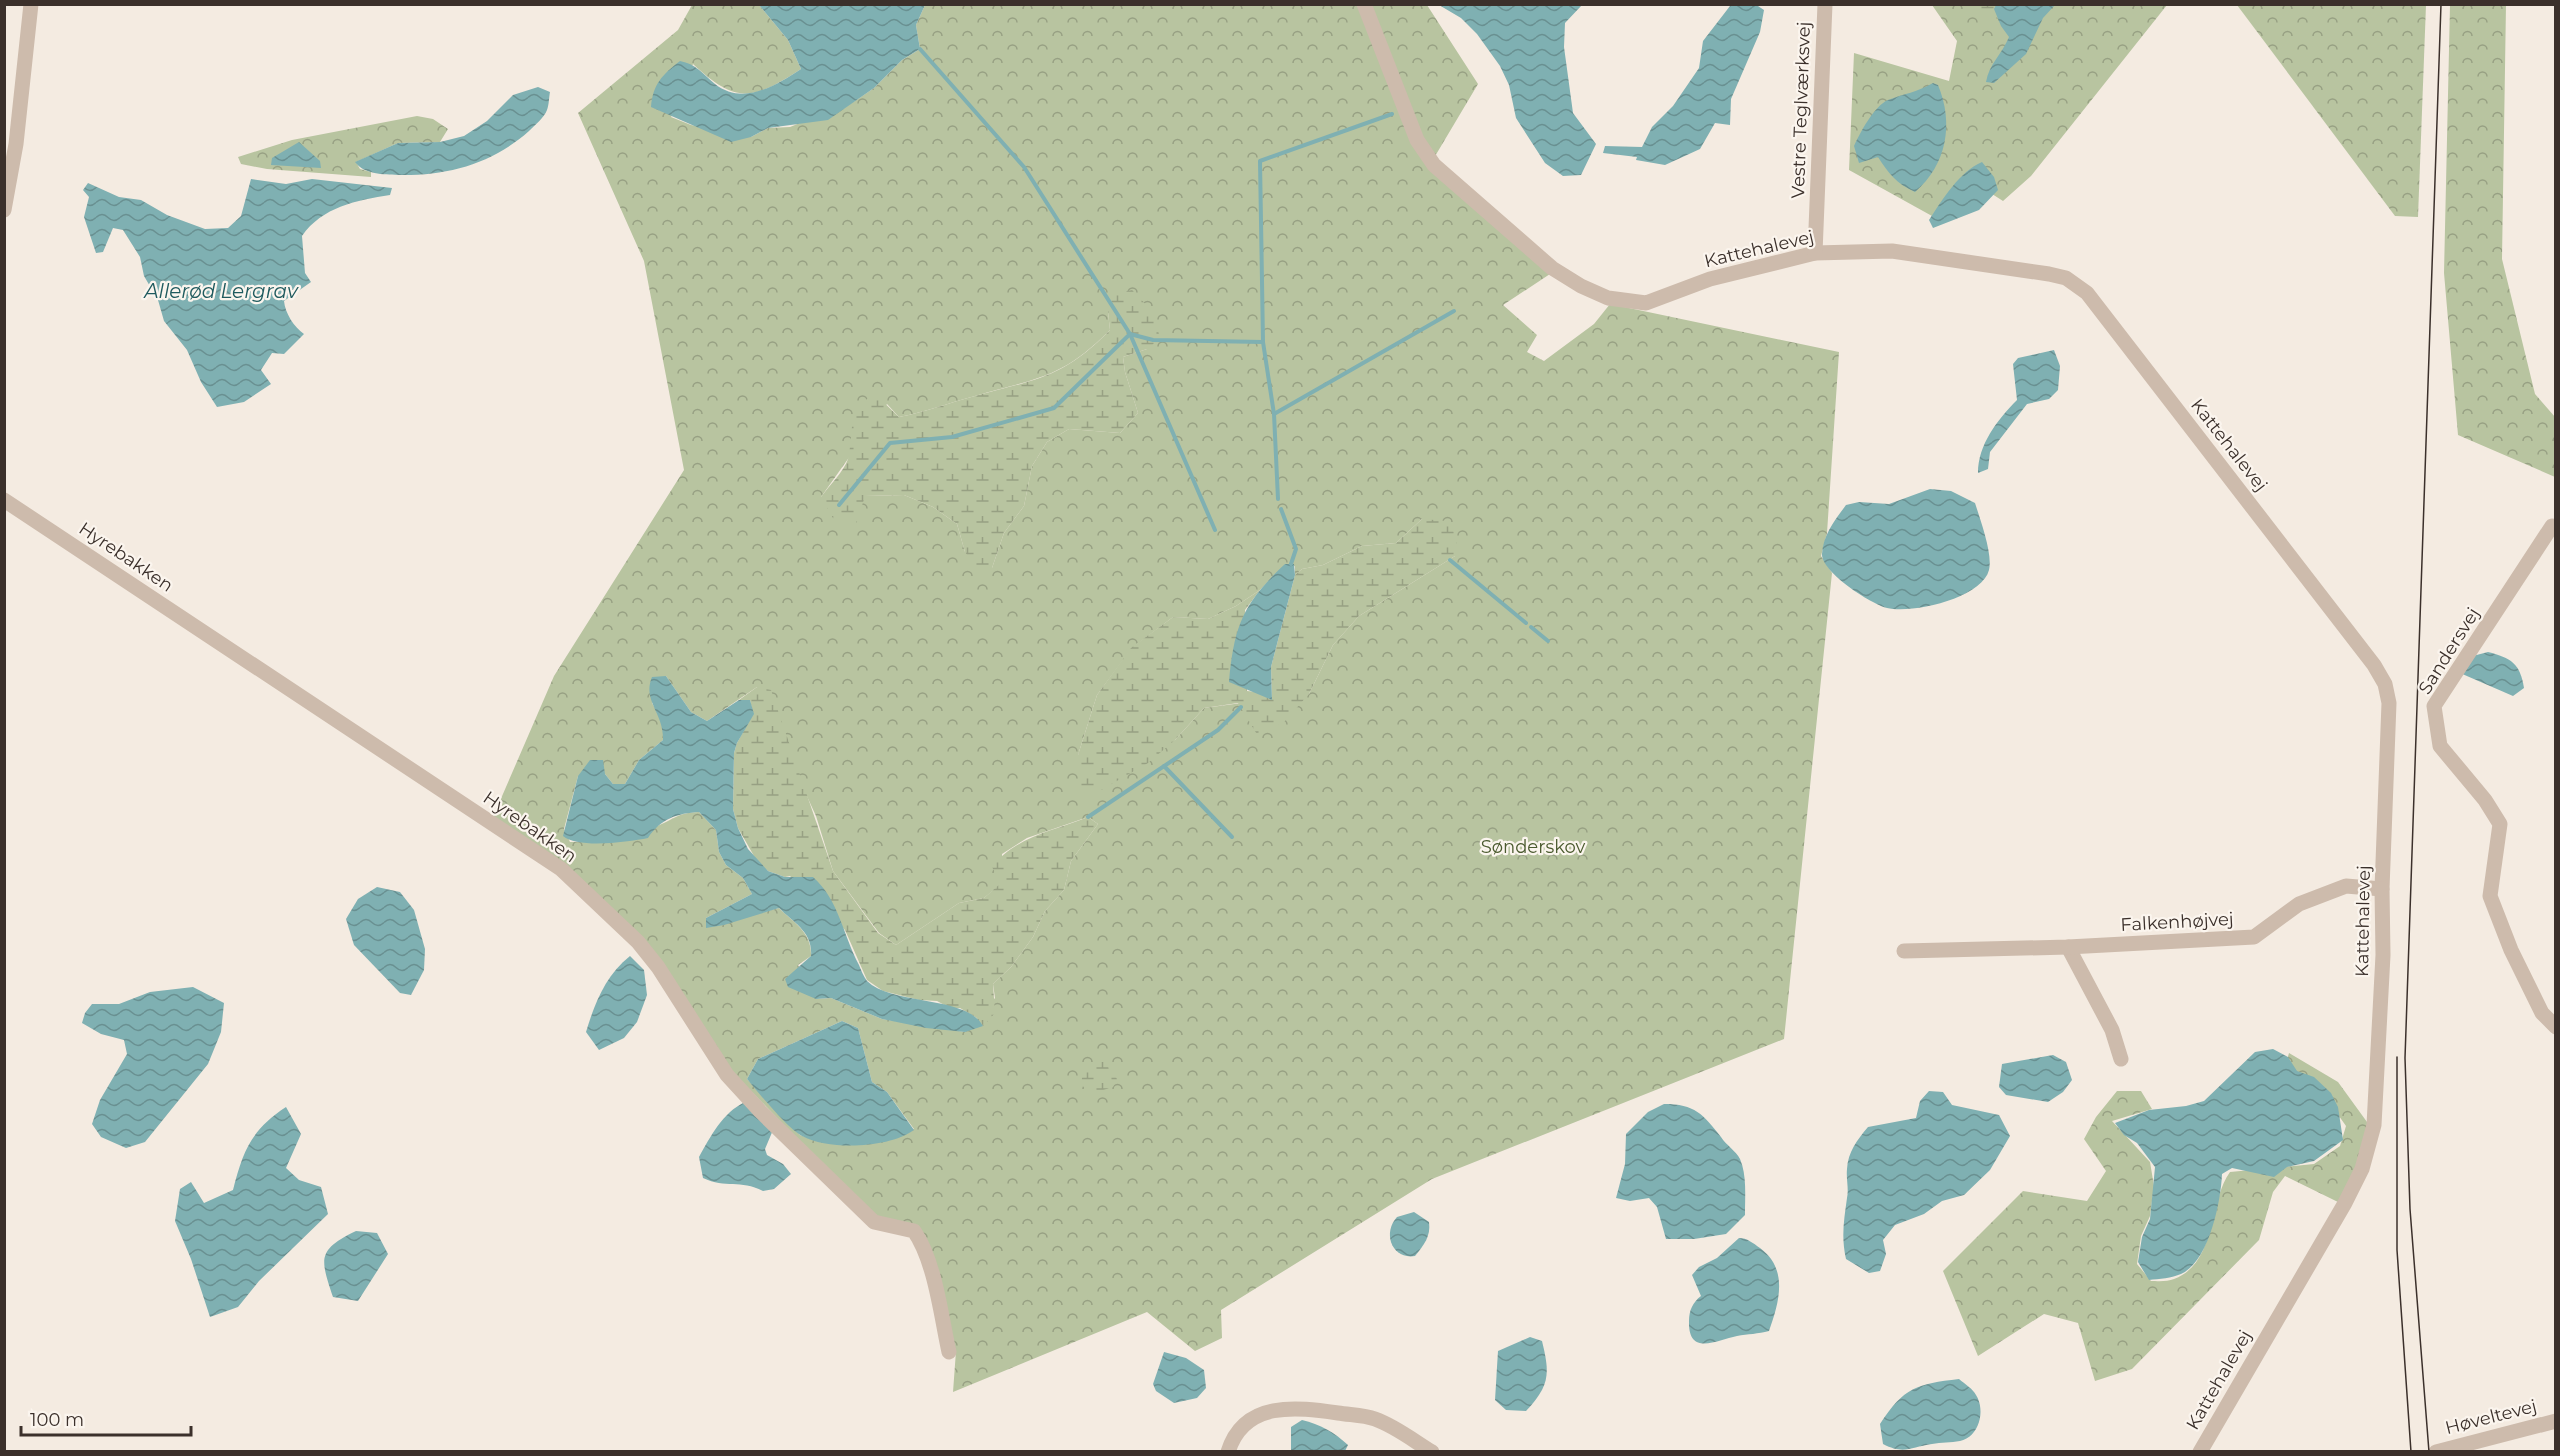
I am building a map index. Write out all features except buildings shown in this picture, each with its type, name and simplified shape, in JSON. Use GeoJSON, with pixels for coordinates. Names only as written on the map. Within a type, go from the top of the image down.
{"type":"FeatureCollection","features":[{"type":"Feature","properties":{"kind":"street"},"geometry":{"type":"LineString","coordinates":[[4,210],[16,144],[31,4]]}},
{"type":"Feature","properties":{"kind":"street","name":"Kattehalevej"},"geometry":{"type":"LineString","coordinates":[[1364,4],[1417,140],[1434,165],[1552,268],[1581,286],[1608,298],[1646,303],[1710,279],[1815,253],[1892,251],[2066,278],[2087,293],[2367,656],[2385,684],[2389,704],[2382,889],[2383,955],[2374,1125],[2362,1169],[2345,1203],[2200,1452]]}},
{"type":"Feature","properties":{"kind":"street","name":"Vestre Teglværksvej"},"geometry":{"type":"LineString","coordinates":[[1815,253],[1825,4]]}},
{"type":"Feature","properties":{"kind":"street","name":"Hyrebakken"},"geometry":{"type":"LineString","coordinates":[[4,500],[561,869],[651,959],[727,1075],[760,1111],[874,1222],[914,1232],[922,1242],[949,1352]]}},
{"type":"Feature","properties":{"kind":"street","name":"Sandersvej"},"geometry":{"type":"LineString","coordinates":[[2552,526],[2434,706],[2440,746],[2485,800],[2500,824],[2490,896],[2516,961],[2542,1013],[2556,1028]]}},
{"type":"Feature","properties":{"kind":"street","name":"Falkenhøjvej"},"geometry":{"type":"LineString","coordinates":[[1904,951],[2068,947],[2254,937],[2300,904],[2346,886],[2382,889]]}},
{"type":"Feature","properties":{"kind":"street"},"geometry":{"type":"LineString","coordinates":[[2068,947],[2112,1030],[2121,1059]]}},
{"type":"Feature","properties":{"kind":"street"},"geometry":{"type":"LineString","coordinates":[[1228,1452],[1242,1427],[1261,1413],[1283,1408],[1303,1407],[1375,1419],[1432,1452]]}},
{"type":"Feature","properties":{"kind":"street","name":"Høveltevej"},"geometry":{"type":"LineString","coordinates":[[2442,1450],[2556,1421]]}},
{"type":"Feature","properties":{"kind":"green space","name":"Sønderskov"},"geometry":{"type":"Polygon","coordinates":[[[692,5],[759,5],[788,40],[801,69],[784,80],[757,92],[745,94],[733,92],[708,77],[693,64],[671,117],[691,125],[751,137],[768,128],[790,127],[855,101],[874,88],[902,60],[920,49],[916,25],[925,5],[1427,5],[1478,84],[1428,168],[1550,274],[1503,305],[1537,335],[1527,352],[1544,361],[1594,324],[1610,304],[1839,352],[1827,533],[1821,556],[1832,573],[1784,1039],[1432,1179],[1221,1310],[1222,1338],[1195,1351],[1147,1312],[953,1392],[956,1351],[916,1229],[872,1216],[722,1061],[641,940],[493,817],[554,676],[684,470],[644,261],[578,113],[678,30],[692,5]],[[1108,312],[1110,330],[1093,346],[1062,368],[1032,380],[899,417],[887,404],[821,497],[904,495],[933,507],[957,524],[965,552],[992,568],[1004,533],[1024,506],[1032,466],[1047,442],[1069,429],[1120,433],[1138,413],[1125,372],[1123,357],[1147,349],[1108,312]],[[1422,519],[1396,543],[1362,546],[1323,565],[1302,569],[1295,575],[1295,566],[1275,574],[1260,590],[1236,606],[1208,619],[1173,617],[1132,648],[1097,695],[1078,755],[1175,740],[1204,708],[1309,694],[1333,645],[1359,616],[1455,556],[1422,519]],[[666,676],[652,703],[664,724],[663,740],[639,760],[625,784],[613,784],[605,774],[578,776],[564,829],[570,842],[624,836],[645,831],[680,815],[699,812],[716,830],[719,852],[726,865],[743,878],[752,894],[706,918],[706,927],[779,908],[809,940],[811,956],[798,965],[816,999],[831,998],[882,1019],[965,1032],[995,998],[993,984],[1011,967],[1033,937],[1045,911],[1064,890],[1071,861],[1098,824],[1088,817],[1027,838],[1002,854],[1002,883],[984,898],[959,903],[896,945],[879,933],[833,871],[816,816],[757,687],[707,721],[691,712],[666,676]],[[842,1021],[758,1059],[747,1079],[800,1135],[819,1142],[914,1129],[887,1092],[872,1082],[858,1028],[842,1021]]]}},
{"type":"Feature","properties":{"kind":"green space"},"geometry":{"type":"Polygon","coordinates":[[[1932,5],[2167,5],[2031,176],[2003,201],[1964,176],[1932,216],[1849,170],[1854,53],[1949,81],[1957,41],[1932,5]]]}},
{"type":"Feature","properties":{"kind":"green space"},"geometry":{"type":"Polygon","coordinates":[[[1972,5],[1996,5],[1994,10],[2001,26],[1972,5]]]}},
{"type":"Feature","properties":{"kind":"green space"},"geometry":{"type":"Polygon","coordinates":[[[2237,5],[2426,5],[2418,217],[2395,216],[2237,5]]]}},
{"type":"Feature","properties":{"kind":"green space"},"geometry":{"type":"Polygon","coordinates":[[[2450,5],[2506,5],[2502,259],[2535,394],[2555,417],[2555,477],[2458,435],[2444,273],[2450,5]]]}},
{"type":"Feature","properties":{"kind":"green space"},"geometry":{"type":"Polygon","coordinates":[[[417,116],[433,119],[448,129],[440,142],[398,143],[356,162],[360,169],[371,172],[371,177],[267,169],[241,164],[238,157],[292,140],[417,116]]]}},
{"type":"Feature","properties":{"kind":"green space"},"geometry":{"type":"Polygon","coordinates":[[[1132,290],[1154,313],[1160,339],[1147,349],[1123,357],[1125,372],[1138,413],[1120,433],[1069,429],[1047,442],[1032,466],[1024,506],[1004,533],[992,568],[979,571],[965,552],[957,524],[933,507],[904,495],[865,496],[855,528],[833,518],[821,497],[846,464],[855,415],[874,393],[899,417],[1032,381],[1062,368],[1093,346],[1110,330],[1108,312],[1113,294],[1132,290]]]}},
{"type":"Feature","properties":{"kind":"green space"},"geometry":{"type":"Polygon","coordinates":[[[1422,519],[1447,521],[1457,537],[1455,556],[1359,616],[1333,645],[1309,694],[1284,722],[1258,736],[1238,703],[1204,708],[1175,740],[1148,763],[1082,801],[1078,755],[1097,695],[1131,648],[1173,617],[1208,619],[1236,606],[1260,590],[1245,610],[1247,691],[1257,692],[1272,700],[1271,667],[1295,575],[1302,569],[1323,565],[1362,546],[1396,543],[1422,519]]]}},
{"type":"Feature","properties":{"kind":"green space"},"geometry":{"type":"Polygon","coordinates":[[[757,687],[771,690],[833,871],[878,933],[896,945],[959,903],[984,898],[1001,883],[992,867],[1012,848],[1036,836],[1088,817],[1098,824],[1071,861],[1064,890],[1045,911],[1033,937],[1011,967],[993,984],[995,1013],[983,1026],[980,1020],[960,1008],[950,1008],[937,1001],[919,1000],[883,991],[867,980],[845,930],[790,876],[785,877],[768,871],[758,863],[738,828],[733,809],[734,753],[753,714],[750,700],[739,700],[757,687]]]}},
{"type":"Feature","properties":{"kind":"green space"},"geometry":{"type":"Polygon","coordinates":[[[2289,1053],[2338,1082],[2375,1133],[2340,1203],[2285,1176],[2273,1192],[2259,1240],[2132,1369],[2095,1381],[2078,1323],[2044,1314],[1978,1356],[1943,1271],[2023,1191],[2087,1201],[2106,1171],[2084,1139],[2096,1117],[2117,1091],[2141,1091],[2152,1109],[2112,1121],[2150,1162],[2154,1186],[2150,1216],[2141,1236],[2137,1264],[2151,1281],[2174,1279],[2188,1271],[2198,1260],[2210,1231],[2223,1185],[2230,1172],[2314,1164],[2340,1146],[2346,1126],[2313,1079],[2285,1067],[2289,1053]]]}},
{"type":"Feature","properties":{"kind":"green space"},"geometry":{"type":"Polygon","coordinates":[[[1101,1057],[1117,1079],[1113,1087],[1090,1094],[1081,1084],[1083,1072],[1101,1057]]]}},
{"type":"Feature","properties":{"kind":"water"},"geometry":{"type":"Polygon","coordinates":[[[1755,4],[1764,10],[1760,32],[1731,99],[1730,125],[1715,123],[1700,149],[1665,165],[1636,160],[1637,157],[1603,153],[1605,146],[1642,147],[1652,127],[1673,106],[1699,68],[1703,41],[1730,6],[1755,4]]]}},
{"type":"Feature","properties":{"kind":"water"},"geometry":{"type":"Polygon","coordinates":[[[759,5],[925,5],[916,25],[920,49],[902,60],[874,88],[828,120],[768,128],[751,137],[731,142],[651,107],[656,86],[680,61],[695,67],[715,84],[737,93],[759,91],[770,87],[801,69],[788,40],[759,5]]]}},
{"type":"Feature","properties":{"kind":"water"},"geometry":{"type":"Polygon","coordinates":[[[1439,5],[1582,5],[1565,23],[1564,47],[1573,113],[1596,144],[1581,175],[1563,176],[1545,163],[1516,118],[1509,85],[1500,66],[1477,34],[1461,18],[1439,5]]]}},
{"type":"Feature","properties":{"kind":"water"},"geometry":{"type":"Polygon","coordinates":[[[1996,5],[2055,5],[2043,18],[2026,54],[1994,83],[1986,82],[1993,64],[2009,37],[2001,26],[1994,9],[1996,5]]]}},
{"type":"Feature","properties":{"kind":"water"},"geometry":{"type":"Polygon","coordinates":[[[1933,83],[1938,85],[1946,114],[1944,143],[1941,156],[1934,169],[1915,192],[1894,178],[1878,157],[1859,163],[1854,146],[1868,120],[1883,103],[1933,83]]]}},
{"type":"Feature","properties":{"kind":"water"},"geometry":{"type":"Polygon","coordinates":[[[538,87],[550,92],[548,108],[544,116],[515,142],[484,160],[451,170],[416,175],[375,173],[355,162],[398,143],[440,142],[464,136],[487,121],[513,95],[538,87]]]}},
{"type":"Feature","properties":{"kind":"water"},"geometry":{"type":"Polygon","coordinates":[[[299,142],[320,161],[321,168],[271,165],[272,158],[299,142]]]}},
{"type":"Feature","properties":{"kind":"water"},"geometry":{"type":"Polygon","coordinates":[[[1982,162],[1994,177],[1998,190],[1979,210],[1933,228],[1929,220],[1946,195],[1966,172],[1982,162]]]}},
{"type":"Feature","properties":{"kind":"water","name":"Allerød Lergrav"},"geometry":{"type":"Polygon","coordinates":[[[251,179],[286,184],[312,179],[392,188],[390,195],[341,206],[320,218],[302,236],[305,273],[311,282],[284,301],[291,319],[304,334],[284,354],[272,353],[261,370],[271,384],[244,402],[217,407],[201,382],[187,350],[164,321],[158,300],[144,276],[140,257],[123,230],[113,228],[103,252],[96,253],[84,217],[89,197],[83,190],[88,183],[119,197],[141,200],[167,215],[205,229],[228,228],[241,216],[251,179]]]}},
{"type":"Feature","properties":{"kind":"water"},"geometry":{"type":"Polygon","coordinates":[[[2054,350],[2060,366],[2058,390],[2049,399],[2027,404],[1990,452],[1988,469],[1978,473],[1985,443],[2002,416],[2017,400],[2013,364],[2018,358],[2054,350]]]}},
{"type":"Feature","properties":{"kind":"water"},"geometry":{"type":"Polygon","coordinates":[[[1930,489],[1951,491],[1975,503],[1990,563],[1984,580],[1974,589],[1961,596],[1929,606],[1913,609],[1887,608],[1859,594],[1829,569],[1822,554],[1823,547],[1830,528],[1846,505],[1859,502],[1889,504],[1930,489]]]}},
{"type":"Feature","properties":{"kind":"water"},"geometry":{"type":"Polygon","coordinates":[[[1285,564],[1294,564],[1295,575],[1271,667],[1272,700],[1229,682],[1234,645],[1243,617],[1259,591],[1285,564]]]}},
{"type":"Feature","properties":{"kind":"water"},"geometry":{"type":"Polygon","coordinates":[[[2488,652],[2508,659],[2517,667],[2524,688],[2513,696],[2460,673],[2469,657],[2488,652]]]}},
{"type":"Feature","properties":{"kind":"water"},"geometry":{"type":"Polygon","coordinates":[[[666,676],[691,712],[707,721],[739,700],[750,700],[754,714],[737,743],[734,753],[733,809],[738,828],[748,849],[768,871],[785,877],[813,877],[822,886],[835,907],[853,954],[867,981],[879,989],[894,994],[961,1009],[974,1016],[983,1026],[965,1032],[926,1028],[882,1019],[831,998],[816,999],[788,987],[785,979],[811,956],[811,948],[806,934],[779,908],[724,925],[706,928],[706,918],[752,894],[743,878],[726,865],[719,852],[716,830],[699,812],[670,818],[658,826],[648,838],[639,840],[591,843],[570,840],[563,836],[578,776],[590,760],[603,760],[605,774],[613,784],[625,784],[639,760],[663,740],[660,722],[651,700],[650,685],[652,677],[666,676]]]}},
{"type":"Feature","properties":{"kind":"water"},"geometry":{"type":"Polygon","coordinates":[[[377,887],[400,892],[414,910],[425,949],[424,970],[411,995],[400,993],[354,945],[346,919],[358,899],[377,887]]]}},
{"type":"Feature","properties":{"kind":"water"},"geometry":{"type":"Polygon","coordinates":[[[630,956],[644,970],[647,995],[637,1022],[624,1038],[599,1050],[586,1032],[589,1021],[608,980],[630,956]]]}},
{"type":"Feature","properties":{"kind":"water"},"geometry":{"type":"Polygon","coordinates":[[[193,987],[224,1003],[221,1032],[208,1064],[145,1142],[126,1148],[101,1137],[92,1124],[100,1100],[127,1054],[124,1040],[101,1034],[82,1023],[85,1013],[92,1004],[119,1004],[150,992],[193,987]]]}},
{"type":"Feature","properties":{"kind":"water"},"geometry":{"type":"Polygon","coordinates":[[[842,1021],[858,1028],[872,1082],[887,1092],[914,1130],[890,1141],[875,1144],[843,1145],[814,1141],[802,1136],[789,1126],[747,1079],[758,1059],[842,1021]]]}},
{"type":"Feature","properties":{"kind":"water"},"geometry":{"type":"Polygon","coordinates":[[[2273,1049],[2288,1057],[2297,1071],[2314,1077],[2331,1093],[2338,1107],[2343,1140],[2314,1161],[2287,1167],[2274,1177],[2232,1168],[2222,1174],[2212,1230],[2199,1257],[2181,1274],[2149,1280],[2138,1262],[2142,1237],[2150,1219],[2155,1167],[2137,1143],[2124,1135],[2115,1123],[2149,1110],[2186,1106],[2204,1101],[2255,1052],[2273,1049]]]}},
{"type":"Feature","properties":{"kind":"water"},"geometry":{"type":"Polygon","coordinates":[[[2053,1055],[2066,1062],[2072,1080],[2063,1092],[2048,1102],[2006,1095],[1999,1087],[2002,1064],[2053,1055]]]}},
{"type":"Feature","properties":{"kind":"water"},"geometry":{"type":"Polygon","coordinates":[[[1929,1091],[1943,1092],[1952,1105],[1999,1115],[2010,1136],[1990,1170],[1964,1195],[1942,1201],[1924,1214],[1895,1225],[1883,1240],[1886,1254],[1880,1271],[1869,1273],[1846,1259],[1844,1251],[1849,1157],[1868,1127],[1916,1118],[1920,1101],[1929,1091]]]}},
{"type":"Feature","properties":{"kind":"water"},"geometry":{"type":"Polygon","coordinates":[[[745,1102],[773,1130],[765,1149],[767,1155],[783,1164],[791,1174],[774,1189],[763,1191],[747,1185],[719,1183],[703,1178],[699,1157],[724,1119],[745,1102]]]}},
{"type":"Feature","properties":{"kind":"water"},"geometry":{"type":"Polygon","coordinates":[[[1664,1104],[1691,1108],[1703,1116],[1740,1159],[1745,1179],[1745,1215],[1726,1234],[1694,1239],[1666,1239],[1657,1207],[1649,1198],[1630,1201],[1616,1198],[1625,1164],[1626,1134],[1648,1112],[1664,1104]]]}},
{"type":"Feature","properties":{"kind":"water"},"geometry":{"type":"Polygon","coordinates":[[[286,1107],[301,1134],[286,1168],[299,1180],[321,1187],[328,1214],[259,1281],[238,1307],[210,1317],[191,1259],[175,1221],[180,1189],[191,1182],[204,1203],[233,1190],[250,1142],[264,1124],[286,1107]]]}},
{"type":"Feature","properties":{"kind":"water"},"geometry":{"type":"Polygon","coordinates":[[[1414,1212],[1429,1222],[1429,1232],[1415,1256],[1407,1256],[1395,1250],[1390,1230],[1397,1217],[1414,1212]]]}},
{"type":"Feature","properties":{"kind":"water"},"geometry":{"type":"Polygon","coordinates":[[[356,1231],[377,1233],[388,1254],[358,1301],[333,1297],[324,1264],[328,1250],[356,1231]]]}},
{"type":"Feature","properties":{"kind":"water"},"geometry":{"type":"Polygon","coordinates":[[[1739,1238],[1760,1248],[1775,1266],[1778,1276],[1778,1298],[1769,1331],[1737,1336],[1713,1343],[1698,1343],[1690,1332],[1689,1321],[1691,1310],[1701,1296],[1692,1275],[1699,1267],[1717,1258],[1739,1238]]]}},
{"type":"Feature","properties":{"kind":"water"},"geometry":{"type":"Polygon","coordinates":[[[1530,1337],[1542,1341],[1547,1371],[1544,1386],[1526,1411],[1506,1410],[1495,1400],[1498,1351],[1530,1337]]]}},
{"type":"Feature","properties":{"kind":"water"},"geometry":{"type":"Polygon","coordinates":[[[1164,1352],[1186,1358],[1204,1370],[1206,1388],[1197,1398],[1174,1403],[1156,1391],[1153,1384],[1164,1352]]]}},
{"type":"Feature","properties":{"kind":"water"},"geometry":{"type":"Polygon","coordinates":[[[1959,1379],[1976,1395],[1980,1408],[1979,1422],[1967,1439],[1902,1450],[1883,1444],[1880,1424],[1904,1395],[1932,1383],[1959,1379]]]}},
{"type":"Feature","properties":{"kind":"water"},"geometry":{"type":"Polygon","coordinates":[[[1302,1420],[1338,1437],[1348,1445],[1345,1451],[1291,1451],[1291,1427],[1302,1420]]]}},
{"type":"Feature","properties":{"kind":"waterway"},"geometry":{"type":"LineString","coordinates":[[920,49],[1024,167],[1130,334],[1215,530]]}},
{"type":"Feature","properties":{"kind":"waterway"},"geometry":{"type":"LineString","coordinates":[[1263,342],[1260,161],[1392,114]]}},
{"type":"Feature","properties":{"kind":"waterway"},"geometry":{"type":"LineString","coordinates":[[1274,414],[1454,311]]}},
{"type":"Feature","properties":{"kind":"waterway"},"geometry":{"type":"LineString","coordinates":[[839,505],[890,443],[952,437],[1054,408],[1130,334],[1153,340],[1263,342],[1274,414],[1278,499]]}},
{"type":"Feature","properties":{"kind":"waterway"},"geometry":{"type":"LineString","coordinates":[[1281,509],[1296,549],[1291,564]]}},
{"type":"Feature","properties":{"kind":"waterway"},"geometry":{"type":"LineString","coordinates":[[1450,560],[1526,623]]}},
{"type":"Feature","properties":{"kind":"waterway"},"geometry":{"type":"LineString","coordinates":[[1531,627],[1548,641]]}},
{"type":"Feature","properties":{"kind":"waterway"},"geometry":{"type":"LineString","coordinates":[[1088,817],[1218,730],[1241,707]]}},
{"type":"Feature","properties":{"kind":"waterway"},"geometry":{"type":"LineString","coordinates":[[1164,766],[1232,837]]}},
{"type":"Feature","properties":{"kind":"tram line"},"geometry":{"type":"LineString","coordinates":[[2429,1452],[2410,1209],[2405,1058],[2441,4]]}},
{"type":"Feature","properties":{"kind":"tram line"},"geometry":{"type":"LineString","coordinates":[[2397,1057],[2397,1250],[2411,1452]]}}]}
